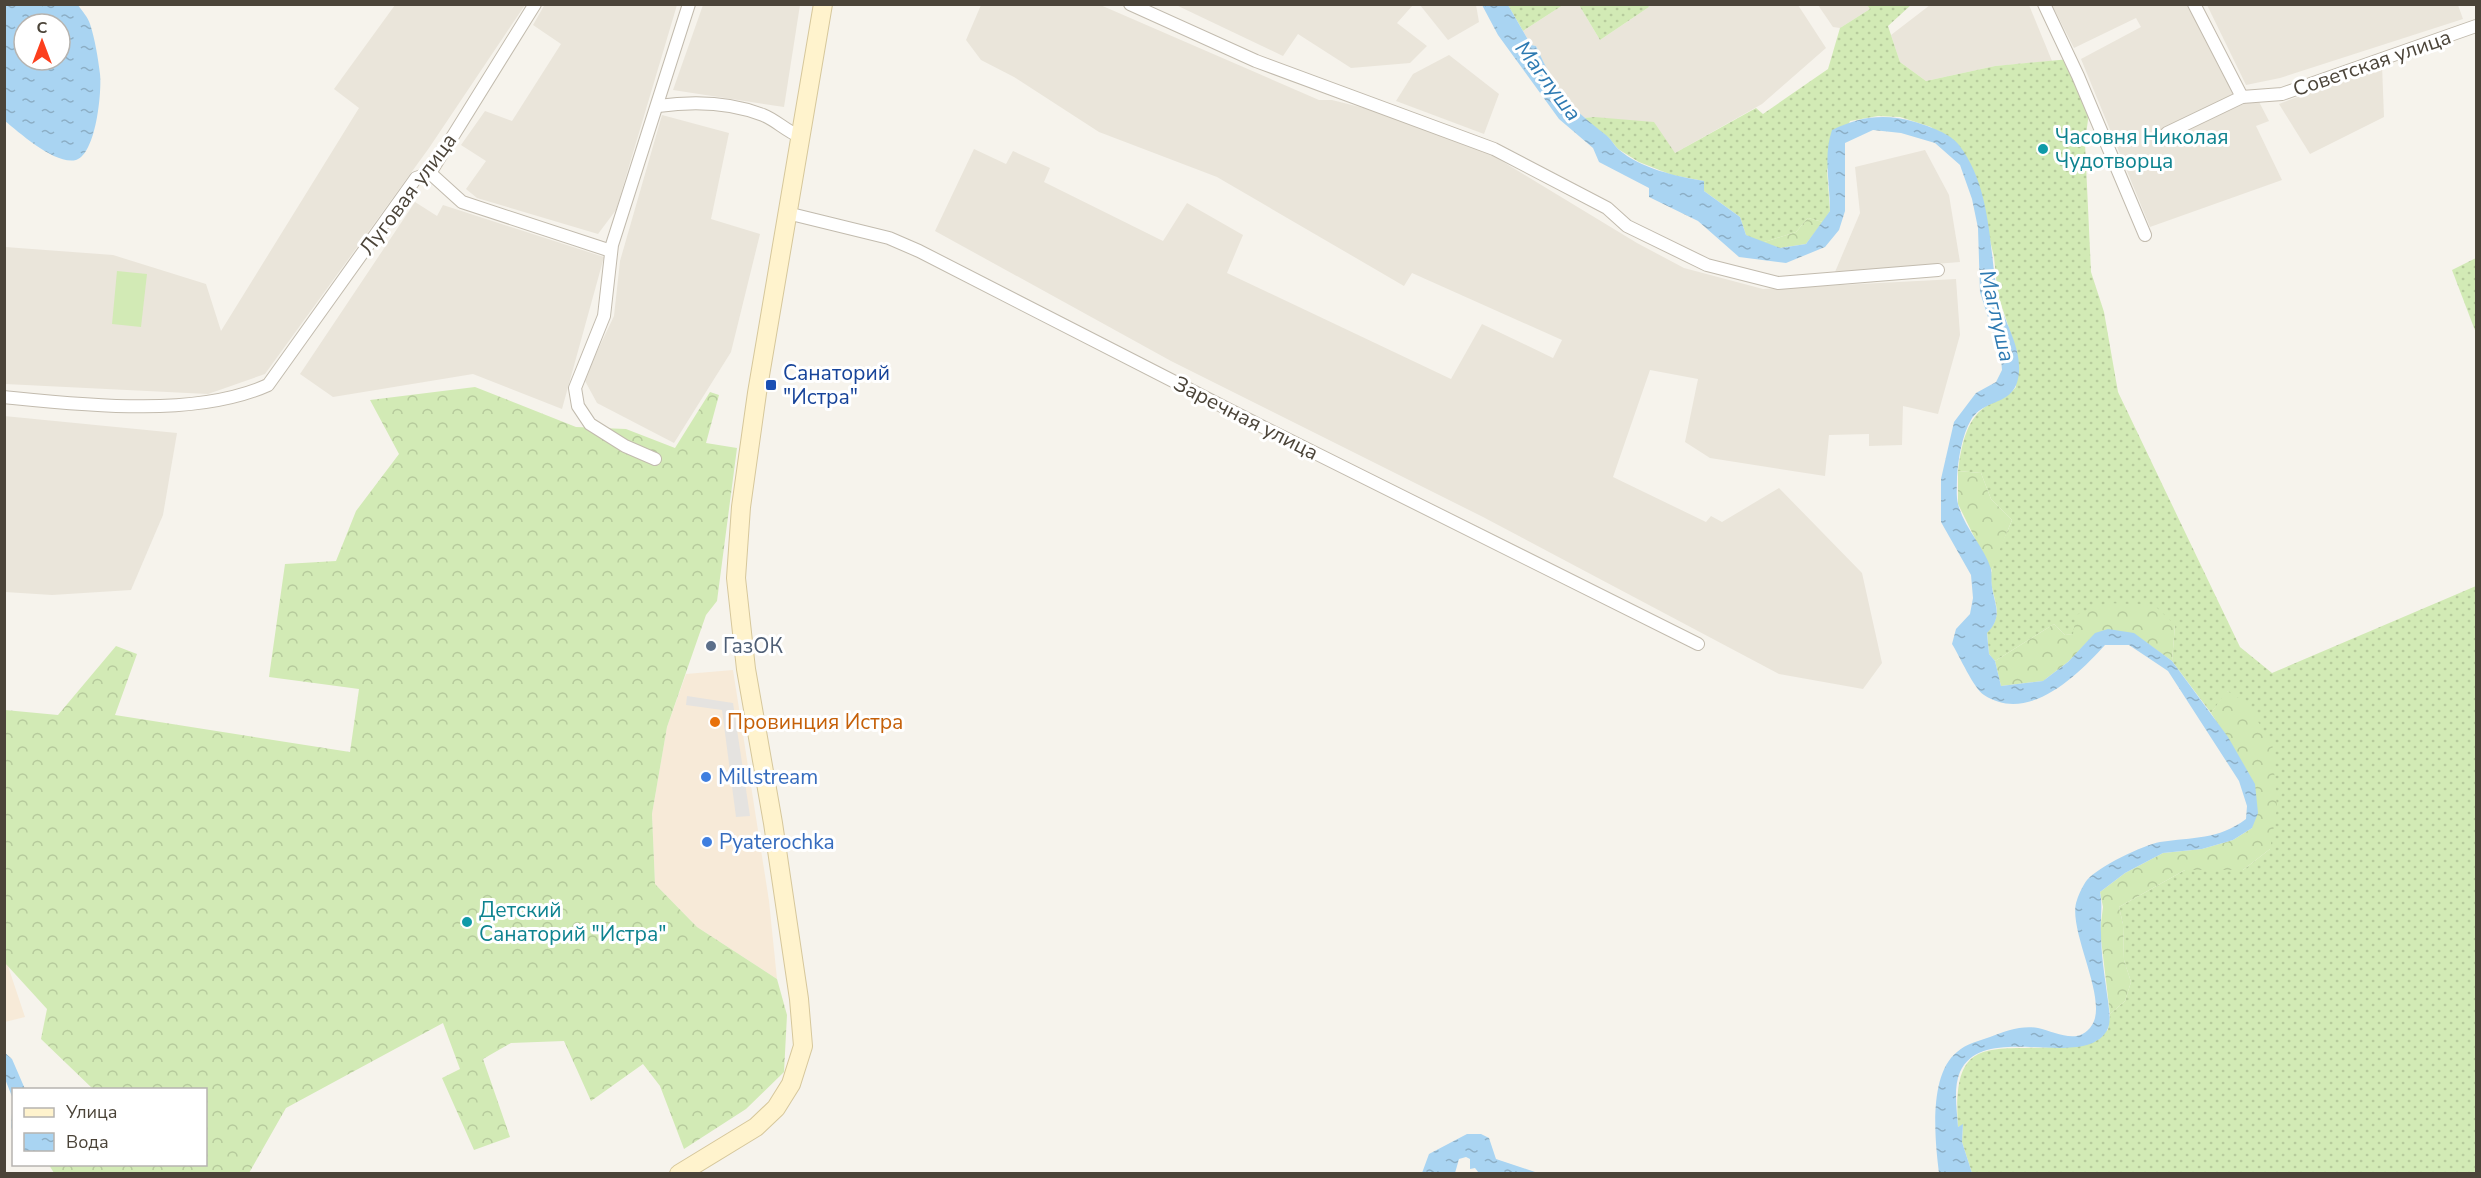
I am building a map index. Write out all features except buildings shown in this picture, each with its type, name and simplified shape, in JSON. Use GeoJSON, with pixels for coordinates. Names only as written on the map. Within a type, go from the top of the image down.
{"type":"FeatureCollection","features":[{"type":"Feature","properties":{"kind":"main road"},"geometry":{"type":"LineString","coordinates":[[680,1173],[756,1127],[776,1108],[791,1084],[803,1046],[799,999],[773,822],[746,669],[736,578],[741,507],[757,393],[823,4]]}},
{"type":"Feature","properties":{"kind":"street","name":"Луговая улица"},"geometry":{"type":"LineString","coordinates":[[4,397],[84,405],[187,403],[243,396],[268,385],[416,178],[430,173],[535,4]]}},
{"type":"Feature","properties":{"kind":"street"},"geometry":{"type":"LineString","coordinates":[[655,459],[625,446],[590,424],[578,406],[575,388],[604,316],[611,251],[689,4]]}},
{"type":"Feature","properties":{"kind":"street"},"geometry":{"type":"LineString","coordinates":[[1130,4],[1256,61],[1494,149],[1607,208],[1627,226],[1707,265],[1778,283],[1938,270]]}},
{"type":"Feature","properties":{"kind":"street"},"geometry":{"type":"LineString","coordinates":[[2044,4],[2070,58],[2145,235]]}},
{"type":"Feature","properties":{"kind":"street"},"geometry":{"type":"LineString","coordinates":[[2194,4],[2242,97]]}},
{"type":"Feature","properties":{"kind":"street","name":"Советская улица"},"geometry":{"type":"LineString","coordinates":[[2167,133],[2242,97],[2282,94],[2476,26]]}},
{"type":"Feature","properties":{"kind":"street"},"geometry":{"type":"LineString","coordinates":[[658,106],[691,102],[729,106],[765,115],[799,136]]}},
{"type":"Feature","properties":{"kind":"street"},"geometry":{"type":"LineString","coordinates":[[430,173],[462,202],[611,251]]}},
{"type":"Feature","properties":{"kind":"street","name":"Заречная улица"},"geometry":{"type":"LineString","coordinates":[[787,213],[889,238],[919,251],[1267,429],[1698,644]]}},
{"type":"Feature","properties":{"kind":"shaded area"},"geometry":{"type":"Polygon","coordinates":[[[545,4],[677,5],[616,210],[598,234],[477,198],[466,189],[486,161],[461,145],[485,111],[512,121],[561,44],[533,25],[545,4]]]}},
{"type":"Feature","properties":{"kind":"shaded area"},"geometry":{"type":"Polygon","coordinates":[[[1098,4],[1319,100],[1332,100],[1392,115],[1487,152],[1637,243],[1684,268],[1763,289],[1956,279],[1960,335],[1938,414],[1903,406],[1902,445],[1869,446],[1869,434],[1829,435],[1825,476],[1710,458],[1685,442],[1698,379],[1650,370],[1613,477],[1706,522],[1711,516],[1722,522],[1779,488],[1862,573],[1882,663],[1863,689],[1779,674],[1483,517],[1171,361],[935,231],[974,149],[1006,164],[1013,151],[1050,168],[1044,182],[1163,241],[1187,203],[1243,235],[1227,273],[1451,379],[1482,324],[1553,358],[1562,340],[1412,273],[1404,286],[1217,177],[1099,132],[1014,77],[981,60],[966,40],[981,5],[1098,4]]]}},
{"type":"Feature","properties":{"kind":"shaded area"},"geometry":{"type":"Polygon","coordinates":[[[395,5],[525,5],[429,148],[265,374],[208,394],[5,384],[5,247],[113,255],[206,284],[221,331],[359,108],[334,89],[395,5]]]}},
{"type":"Feature","properties":{"kind":"shaded area"},"geometry":{"type":"Polygon","coordinates":[[[703,5],[800,5],[784,107],[673,90],[703,5]]]}},
{"type":"Feature","properties":{"kind":"shaded area"},"geometry":{"type":"Polygon","coordinates":[[[1176,5],[1413,5],[1397,23],[1427,46],[1410,63],[1351,68],[1298,34],[1283,56],[1176,5]]]}},
{"type":"Feature","properties":{"kind":"shaded area"},"geometry":{"type":"Polygon","coordinates":[[[1420,5],[1476,5],[1479,22],[1448,40],[1420,5]]]}},
{"type":"Feature","properties":{"kind":"shaded area"},"geometry":{"type":"Polygon","coordinates":[[[1563,5],[1579,5],[1600,40],[1649,7],[1648,5],[1798,5],[1826,48],[1762,104],[1675,153],[1594,117],[1583,118],[1565,100],[1552,82],[1536,46],[1531,45],[1523,31],[1563,5]]]}},
{"type":"Feature","properties":{"kind":"shaded area"},"geometry":{"type":"Polygon","coordinates":[[[1818,5],[1867,5],[1870,9],[1840,28],[1833,27],[1818,5]]]}},
{"type":"Feature","properties":{"kind":"shaded area"},"geometry":{"type":"Polygon","coordinates":[[[1930,5],[2029,5],[2052,61],[1995,66],[1926,81],[1900,62],[1891,35],[1930,5]]]}},
{"type":"Feature","properties":{"kind":"shaded area"},"geometry":{"type":"Polygon","coordinates":[[[2052,5],[2189,5],[2237,93],[2166,138],[2257,98],[2269,121],[2256,126],[2282,180],[2150,227],[2081,59],[2141,27],[2136,18],[2074,48],[2052,5]]]}},
{"type":"Feature","properties":{"kind":"shaded area"},"geometry":{"type":"Polygon","coordinates":[[[2207,5],[2458,5],[2463,19],[2280,78],[2246,85],[2207,5]]]}},
{"type":"Feature","properties":{"kind":"shaded area"},"geometry":{"type":"Polygon","coordinates":[[[1449,55],[1499,94],[1484,134],[1396,101],[1413,74],[1449,55]]]}},
{"type":"Feature","properties":{"kind":"shaded area"},"geometry":{"type":"Polygon","coordinates":[[[2382,65],[2384,117],[2310,154],[2279,104],[2382,65]]]}},
{"type":"Feature","properties":{"kind":"shaded area"},"geometry":{"type":"Polygon","coordinates":[[[662,115],[729,133],[711,219],[760,234],[731,352],[674,443],[597,403],[584,379],[614,316],[620,261],[662,115]]]}},
{"type":"Feature","properties":{"kind":"shaded area"},"geometry":{"type":"Polygon","coordinates":[[[1925,150],[1949,195],[1960,262],[1835,272],[1860,213],[1855,167],[1925,150]]]}},
{"type":"Feature","properties":{"kind":"shaded area"},"geometry":{"type":"Polygon","coordinates":[[[415,202],[437,216],[443,205],[604,257],[562,409],[473,374],[333,397],[300,374],[415,202]]]}},
{"type":"Feature","properties":{"kind":"shaded area"},"geometry":{"type":"Polygon","coordinates":[[[4,416],[177,433],[163,515],[131,590],[52,595],[5,592],[4,416]]]}},
{"type":"Feature","properties":{"kind":"shaded area"},"geometry":{"type":"Polygon","coordinates":[[[733,670],[769,901],[777,979],[697,927],[655,884],[652,814],[667,727],[686,674],[733,670]]]}},
{"type":"Feature","properties":{"kind":"shaded area"},"geometry":{"type":"Polygon","coordinates":[[[687,696],[733,703],[750,816],[736,817],[722,710],[686,705],[687,696]]]}},
{"type":"Feature","properties":{"kind":"shaded area"},"geometry":{"type":"Polygon","coordinates":[[[4,954],[25,1017],[5,1022],[4,1022],[4,954]]]}},
{"type":"Feature","properties":{"kind":"green space"},"geometry":{"type":"Polygon","coordinates":[[[1508,5],[1563,5],[1523,31],[1508,5]]]}},
{"type":"Feature","properties":{"kind":"green space"},"geometry":{"type":"Polygon","coordinates":[[[1579,5],[1648,5],[1649,7],[1600,40],[1579,5]]]}},
{"type":"Feature","properties":{"kind":"green space"},"geometry":{"type":"Polygon","coordinates":[[[1867,5],[1911,5],[1888,26],[1900,62],[1926,81],[1995,66],[2070,59],[2090,104],[2085,143],[2091,272],[2104,312],[2118,392],[2240,647],[2272,673],[2476,586],[2476,1173],[1972,1173],[1962,1142],[1963,1125],[1958,1127],[1961,1076],[1968,1062],[1979,1054],[1993,1050],[2065,1046],[2108,1030],[2110,1014],[2125,1001],[2131,982],[2124,960],[2123,924],[2119,907],[2185,870],[2243,870],[2270,849],[2228,691],[2211,713],[2172,661],[2175,625],[2065,635],[2054,624],[1995,661],[1989,654],[1987,632],[1993,625],[1997,610],[1991,578],[1992,569],[2012,520],[1991,499],[1981,473],[1958,471],[1968,428],[1973,420],[1985,407],[2005,397],[2016,387],[2017,352],[1998,295],[1994,257],[1974,173],[1931,127],[1900,117],[1878,116],[1850,121],[1827,170],[1830,211],[1823,222],[1808,218],[1796,232],[1761,243],[1746,235],[1740,217],[1704,191],[1704,181],[1672,175],[1639,162],[1618,149],[1609,138],[1583,118],[1654,122],[1675,153],[1756,108],[1763,114],[1828,69],[1840,28],[1870,9],[1867,5]]]}},
{"type":"Feature","properties":{"kind":"green space"},"geometry":{"type":"Polygon","coordinates":[[[1808,218],[1823,222],[1806,244],[1780,248],[1761,243],[1796,232],[1808,218]]]}},
{"type":"Feature","properties":{"kind":"green space"},"geometry":{"type":"Polygon","coordinates":[[[2476,258],[2476,333],[2452,270],[2476,258]]]}},
{"type":"Feature","properties":{"kind":"green space"},"geometry":{"type":"Polygon","coordinates":[[[117,271],[147,274],[141,327],[112,324],[117,271]]]}},
{"type":"Feature","properties":{"kind":"green space"},"geometry":{"type":"Polygon","coordinates":[[[475,387],[576,427],[626,429],[675,448],[710,392],[719,395],[706,443],[737,448],[717,601],[706,615],[667,727],[652,814],[655,884],[697,927],[777,979],[787,1015],[784,1072],[746,1109],[684,1149],[660,1086],[643,1064],[591,1101],[564,1041],[511,1043],[483,1059],[510,1137],[474,1150],[442,1078],[460,1069],[443,1023],[286,1108],[249,1173],[54,1173],[50,1166],[207,1166],[207,1088],[92,1088],[41,1039],[47,1009],[5,963],[5,710],[58,715],[116,646],[137,654],[115,715],[350,752],[359,689],[269,677],[285,564],[336,561],[356,511],[399,454],[370,400],[475,387]]]}},
{"type":"Feature","properties":{"kind":"green space"},"geometry":{"type":"Polygon","coordinates":[[[1958,471],[1981,473],[1991,499],[2012,520],[1991,571],[1958,504],[1958,471]]]}},
{"type":"Feature","properties":{"kind":"green space"},"geometry":{"type":"Polygon","coordinates":[[[2107,603],[2154,605],[2175,625],[2172,661],[2134,634],[2095,634],[2068,662],[2043,681],[2001,686],[1995,661],[2054,624],[2065,635],[2073,634],[2076,615],[2107,603]]]}},
{"type":"Feature","properties":{"kind":"green space"},"geometry":{"type":"Polygon","coordinates":[[[2227,691],[2247,703],[2272,745],[2277,808],[2270,849],[2243,870],[2185,870],[2119,907],[2123,924],[2124,960],[2131,982],[2125,1001],[2110,1014],[2100,931],[2103,907],[2100,892],[2125,873],[2163,853],[2202,849],[2233,840],[2252,828],[2255,784],[2211,713],[2227,691]]]}},
{"type":"Feature","properties":{"kind":"water"},"geometry":{"type":"Polygon","coordinates":[[[4,5],[78,5],[90,24],[100,74],[99,108],[93,135],[83,155],[76,160],[58,158],[29,140],[5,121],[4,5]]]}},
{"type":"Feature","properties":{"kind":"water","name":"Маглуша"},"geometry":{"type":"Polygon","coordinates":[[[1482,5],[1508,5],[1531,45],[1536,46],[1564,96],[1618,149],[1648,167],[1704,181],[1704,191],[1740,217],[1746,235],[1780,248],[1806,244],[1830,211],[1827,160],[1832,130],[1863,119],[1894,117],[1933,128],[1959,145],[1969,161],[1983,197],[1997,293],[2019,362],[2017,383],[2012,391],[2006,397],[1984,407],[1971,420],[1961,448],[1957,477],[1957,498],[1961,513],[1991,569],[1996,616],[1995,622],[1987,633],[1989,654],[1995,661],[2001,686],[2043,681],[2068,662],[2095,633],[2108,629],[2134,633],[2172,661],[2228,737],[2255,784],[2258,813],[2252,828],[2233,840],[2202,849],[2163,853],[2125,873],[2100,892],[2102,950],[2110,1017],[2106,1032],[2093,1043],[2076,1047],[2010,1047],[1989,1050],[1972,1057],[1960,1072],[1956,1092],[1958,1127],[1963,1124],[1962,1142],[1972,1173],[1939,1173],[1935,1127],[1936,1109],[1941,1076],[1948,1062],[1968,1045],[2014,1029],[2032,1027],[2067,1036],[2081,1035],[2087,1031],[2096,1013],[2095,998],[2075,912],[2084,884],[2101,869],[2143,847],[2160,842],[2215,834],[2236,826],[2246,819],[2247,806],[2239,781],[2168,671],[2129,645],[2105,645],[2066,682],[2034,700],[2018,704],[2001,702],[1980,692],[1952,644],[1956,629],[1970,614],[1973,598],[1971,575],[1941,522],[1941,479],[1954,422],[1976,393],[1996,382],[2002,370],[2001,358],[1980,292],[1978,228],[1972,199],[1960,165],[1935,143],[1901,133],[1873,130],[1845,143],[1845,211],[1839,230],[1825,247],[1786,263],[1739,257],[1698,221],[1649,197],[1649,188],[1599,162],[1593,148],[1559,119],[1498,35],[1482,5]]]}},
{"type":"Feature","properties":{"kind":"water"},"geometry":{"type":"Polygon","coordinates":[[[4,1052],[12,1059],[25,1088],[12,1088],[12,1096],[5,1079],[4,1052]]]}},
{"type":"Feature","properties":{"kind":"water"},"geometry":{"type":"Polygon","coordinates":[[[1467,1134],[1481,1134],[1489,1138],[1496,1159],[1538,1173],[1479,1173],[1475,1168],[1470,1169],[1470,1159],[1466,1157],[1459,1159],[1455,1173],[1422,1173],[1429,1154],[1467,1134]]]}},
{"type":"Feature","properties":{"kind":"place","name":"Часовня Николая Чудотворца"},"geometry":{"type":"Point","coordinates":[2043,149]}},
{"type":"Feature","properties":{"kind":"place","name":"Санаторий \"Истра\""},"geometry":{"type":"Point","coordinates":[771,385]}},
{"type":"Feature","properties":{"kind":"place","name":"ГазОК"},"geometry":{"type":"Point","coordinates":[711,646]}},
{"type":"Feature","properties":{"kind":"place","name":"Провинция Истра"},"geometry":{"type":"Point","coordinates":[715,722]}},
{"type":"Feature","properties":{"kind":"place","name":"Millstream"},"geometry":{"type":"Point","coordinates":[706,777]}},
{"type":"Feature","properties":{"kind":"place","name":"Pyaterochka"},"geometry":{"type":"Point","coordinates":[707,842]}},
{"type":"Feature","properties":{"kind":"place","name":"Детский Санаторий \"Истра\""},"geometry":{"type":"Point","coordinates":[467,922]}}]}
